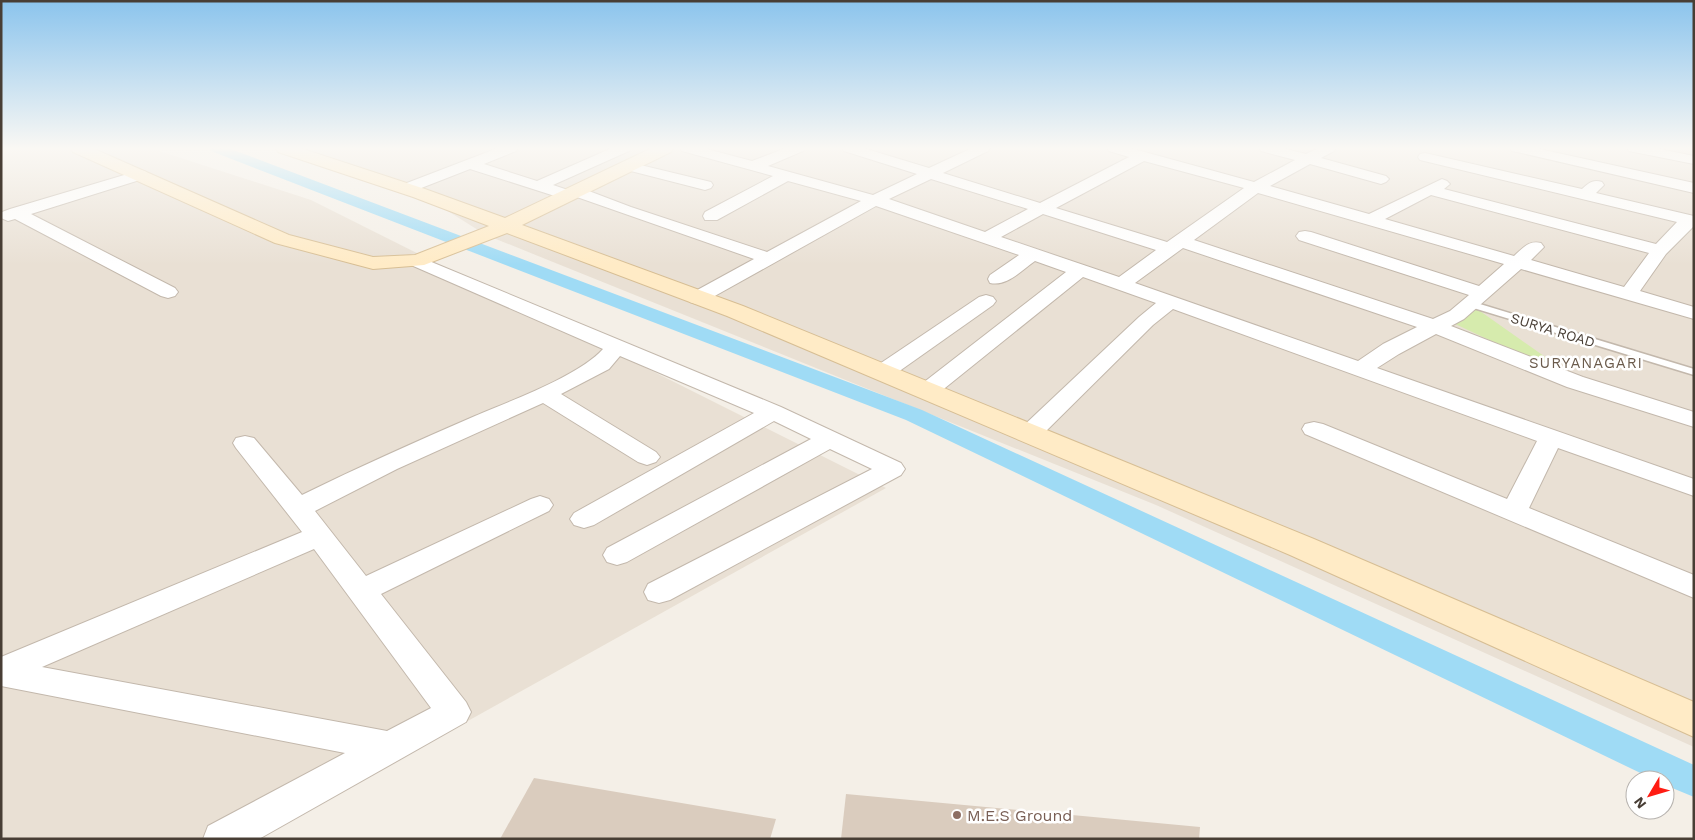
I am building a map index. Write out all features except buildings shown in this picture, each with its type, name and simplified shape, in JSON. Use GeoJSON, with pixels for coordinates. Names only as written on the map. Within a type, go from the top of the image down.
{"type":"FeatureCollection","features":[{"type":"Feature","properties":{"kind":"street"},"geometry":{"type":"LineString","coordinates":[[9,216],[102,187]]}},
{"type":"Feature","properties":{"kind":"street"},"geometry":{"type":"LineString","coordinates":[[168,187],[282,239],[373,263],[429,257],[496,231],[580,187]]}},
{"type":"Feature","properties":{"kind":"street"},"geometry":{"type":"LineString","coordinates":[[400,187],[496,231],[735,311],[1302,547],[1694,720]]}},
{"type":"Feature","properties":{"kind":"street"},"geometry":{"type":"LineString","coordinates":[[405,189],[410,187]]}},
{"type":"Feature","properties":{"kind":"street"},"geometry":{"type":"LineString","coordinates":[[544,187],[571,193],[625,210],[768,258]]}},
{"type":"Feature","properties":{"kind":"street"},"geometry":{"type":"LineString","coordinates":[[711,216],[764,187]]}},
{"type":"Feature","properties":{"kind":"street"},"geometry":{"type":"LineString","coordinates":[[830,187],[875,200],[1121,284],[1694,488]]}},
{"type":"Feature","properties":{"kind":"street"},"geometry":{"type":"LineString","coordinates":[[696,298],[901,187]]}},
{"type":"Feature","properties":{"kind":"street"},"geometry":{"type":"LineString","coordinates":[[975,187],[1043,209],[1175,245],[1436,327],[1575,382],[1694,420]]}},
{"type":"Feature","properties":{"kind":"street"},"geometry":{"type":"LineString","coordinates":[[986,238],[1084,187]]}},
{"type":"Feature","properties":{"kind":"street"},"geometry":{"type":"LineString","coordinates":[[1121,284],[1256,187]]}},
{"type":"Feature","properties":{"kind":"street"},"geometry":{"type":"LineString","coordinates":[[1257,187],[1694,313]]}},
{"type":"Feature","properties":{"kind":"street"},"geometry":{"type":"LineString","coordinates":[[1370,220],[1435,187]]}},
{"type":"Feature","properties":{"kind":"street"},"geometry":{"type":"LineString","coordinates":[[1554,187],[1691,221]]}},
{"type":"Feature","properties":{"kind":"street"},"geometry":{"type":"LineString","coordinates":[[1586,195],[1594,187]]}},
{"type":"Feature","properties":{"kind":"street"},"geometry":{"type":"LineString","coordinates":[[1429,190],[1660,250]]}},
{"type":"Feature","properties":{"kind":"street"},"geometry":{"type":"LineString","coordinates":[[9,216],[168,292]]}},
{"type":"Feature","properties":{"kind":"street"},"geometry":{"type":"LineString","coordinates":[[1628,294],[1660,250],[1691,221]]}},
{"type":"Feature","properties":{"kind":"street"},"geometry":{"type":"LineString","coordinates":[[1305,236],[1477,298]]}},
{"type":"Feature","properties":{"kind":"street"},"geometry":{"type":"LineString","coordinates":[[1360,369],[1391,348],[1457,315],[1535,247]]}},
{"type":"Feature","properties":{"kind":"street"},"geometry":{"type":"LineString","coordinates":[[997,278],[1032,254]]}},
{"type":"Feature","properties":{"kind":"street"},"geometry":{"type":"LineString","coordinates":[[429,257],[616,347],[773,412],[892,469],[659,592]]}},
{"type":"Feature","properties":{"kind":"street"},"geometry":{"type":"LineString","coordinates":[[927,391],[1080,270]]}},
{"type":"Feature","properties":{"kind":"street"},"geometry":{"type":"LineString","coordinates":[[883,372],[986,302]]}},
{"type":"Feature","properties":{"kind":"street"},"geometry":{"type":"LineString","coordinates":[[1030,434],[1146,321],[1170,302]]}},
{"type":"Feature","properties":{"kind":"street"},"geometry":{"type":"LineString","coordinates":[[298,508],[388,463],[544,394],[601,364],[616,347]]}},
{"type":"Feature","properties":{"kind":"street"},"geometry":{"type":"LineString","coordinates":[[544,394],[647,457]]}},
{"type":"Feature","properties":{"kind":"street"},"geometry":{"type":"LineString","coordinates":[[584,519],[773,412]]}},
{"type":"Feature","properties":{"kind":"street"},"geometry":{"type":"LineString","coordinates":[[1314,429],[1694,588]]}},
{"type":"Feature","properties":{"kind":"street"},"geometry":{"type":"LineString","coordinates":[[1514,512],[1551,438]]}},
{"type":"Feature","properties":{"kind":"street"},"geometry":{"type":"LineString","coordinates":[[617,555],[830,439]]}},
{"type":"Feature","properties":{"kind":"street"},"geometry":{"type":"LineString","coordinates":[[222,839],[454,712],[298,508],[245,443]]}},
{"type":"Feature","properties":{"kind":"street"},"geometry":{"type":"LineString","coordinates":[[361,591],[540,505]]}},
{"type":"Feature","properties":{"kind":"street"},"geometry":{"type":"LineString","coordinates":[[1,672],[318,536]]}},
{"type":"Feature","properties":{"kind":"street"},"geometry":{"type":"LineString","coordinates":[[1,672],[390,747]]}},
{"type":"Feature","properties":{"kind":"lane","name":"SURYA ROAD"},"geometry":{"type":"LineString","coordinates":[[1477,298],[1694,372]]}},
{"type":"Feature","properties":{"kind":"shaded area"},"geometry":{"type":"Polygon","coordinates":[[[1,187],[271,187],[311,200],[886,488],[256,839],[1,839],[1,187]]]}},
{"type":"Feature","properties":{"kind":"shaded area"},"geometry":{"type":"Polygon","coordinates":[[[402,187],[1694,187],[1694,747],[1156,505],[486,235],[419,193],[402,187]]]}},
{"type":"Feature","properties":{"kind":"green space"},"geometry":{"type":"Polygon","coordinates":[[[1470,304],[1585,385],[1453,323],[1470,304]]]}},
{"type":"Feature","properties":{"kind":"waterway"},"geometry":{"type":"LineString","coordinates":[[318,187],[914,415],[1694,782]]}},
{"type":"Feature","properties":{"kind":"place","name":"M.E.S Ground"},"geometry":{"type":"Point","coordinates":[957,815]}},
{"type":"Feature","properties":{"kind":"district","name":"SURYANAGARI"},"geometry":{"type":"Point","coordinates":[1586,363]}}]}
